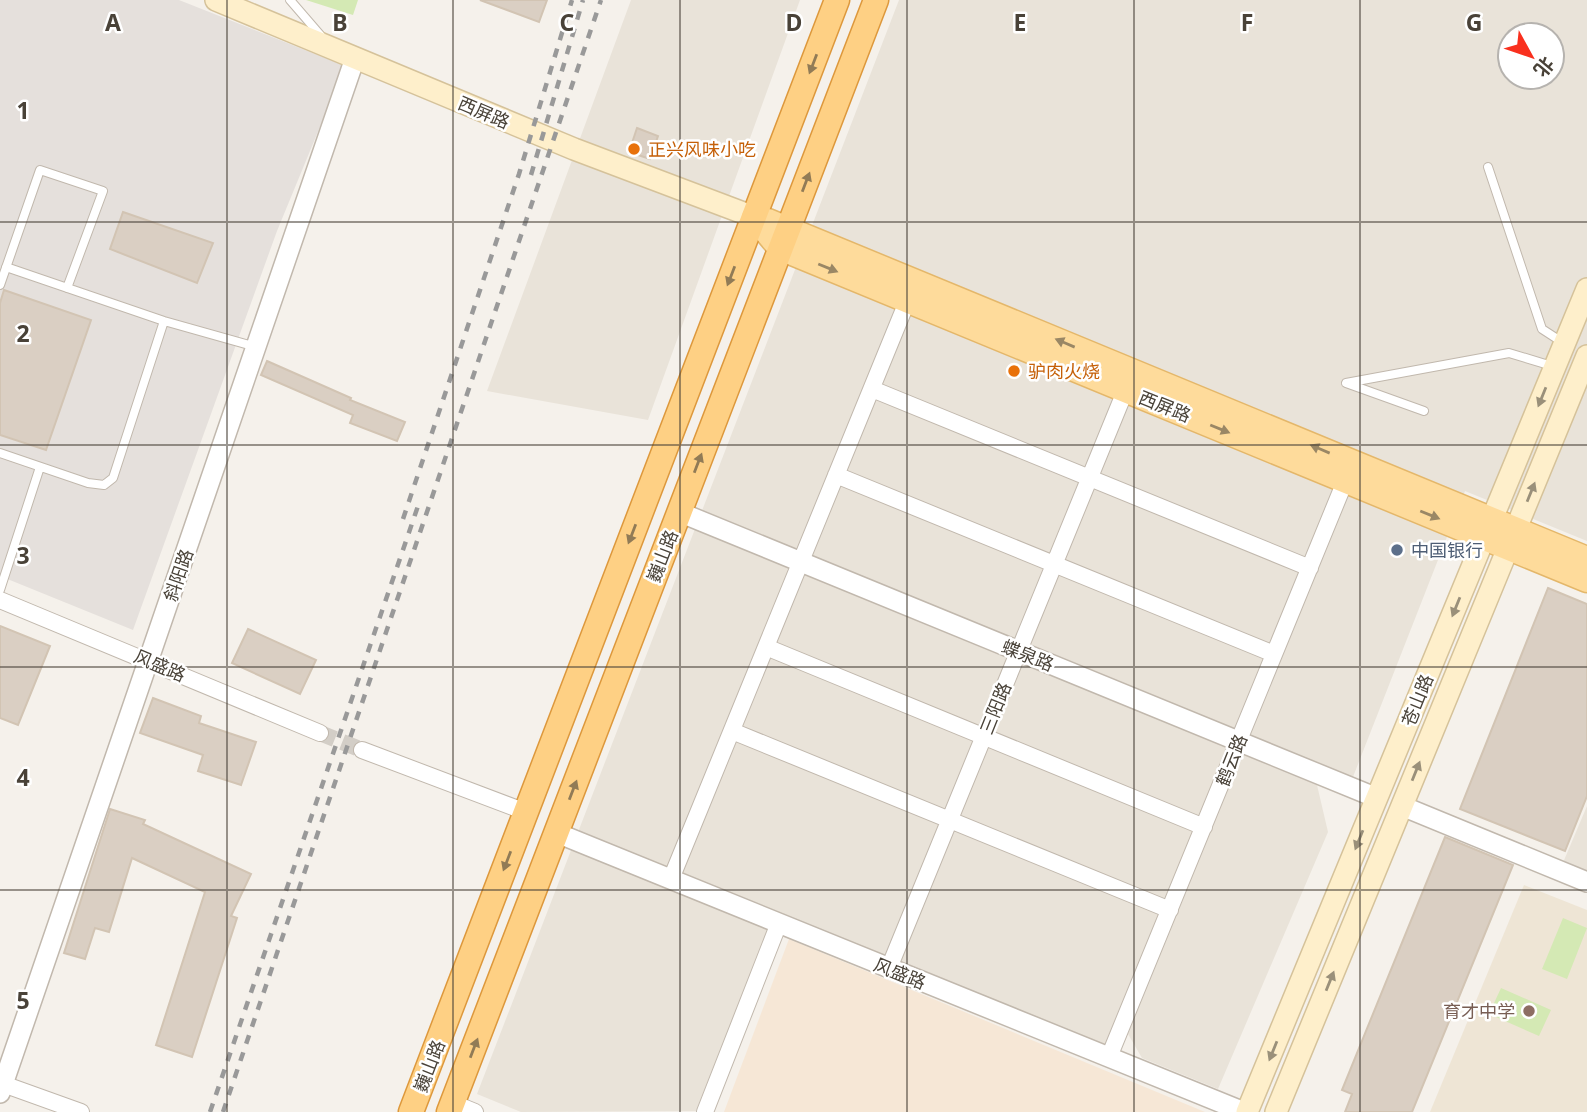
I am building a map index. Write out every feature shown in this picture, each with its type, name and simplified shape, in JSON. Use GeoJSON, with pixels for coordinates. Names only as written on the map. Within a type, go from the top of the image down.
{"type":"FeatureCollection","features":[{"type":"Feature","properties":{"kind":"highway","name":"巍山路"},"geometry":{"type":"LineString","coordinates":[[411,1112],[837,0]]}},
{"type":"Feature","properties":{"kind":"highway","name":"巍山路"},"geometry":{"type":"LineString","coordinates":[[459,1109],[556,833],[876,0]]}},
{"type":"Feature","properties":{"kind":"highway"},"geometry":{"type":"LineString","coordinates":[[526,812],[556,833]]}},
{"type":"Feature","properties":{"kind":"main road","name":"西屏路"},"geometry":{"type":"LineString","coordinates":[[216,0],[574,149],[754,217],[784,238],[1488,529],[1587,559]]}},
{"type":"Feature","properties":{"kind":"main road","name":"苍山路"},"geometry":{"type":"LineString","coordinates":[[1246,1112],[1587,289]]}},
{"type":"Feature","properties":{"kind":"main road","name":"苍山路"},"geometry":{"type":"LineString","coordinates":[[1276,1112],[1587,356]]}},
{"type":"Feature","properties":{"kind":"main road","name":"西屏路"},"geometry":{"type":"LineString","coordinates":[[1512,538],[1587,580]]}},
{"type":"Feature","properties":{"kind":"street","name":"斜阳路"},"geometry":{"type":"LineString","coordinates":[[1,1088],[355,58]]}},
{"type":"Feature","properties":{"kind":"street"},"geometry":{"type":"LineString","coordinates":[[671,879],[912,291]]}},
{"type":"Feature","properties":{"kind":"street","name":"三阳路"},"geometry":{"type":"LineString","coordinates":[[889,968],[1130,381]]}},
{"type":"Feature","properties":{"kind":"street"},"geometry":{"type":"LineString","coordinates":[[872,389],[1310,568]]}},
{"type":"Feature","properties":{"kind":"street","name":"鹤云路"},"geometry":{"type":"LineString","coordinates":[[1109,1057],[1350,471]]}},
{"type":"Feature","properties":{"kind":"street"},"geometry":{"type":"LineString","coordinates":[[836,475],[1275,654]]}},
{"type":"Feature","properties":{"kind":"street","name":"蝶泉路"},"geometry":{"type":"LineString","coordinates":[[679,512],[1377,798]]}},
{"type":"Feature","properties":{"kind":"street","name":"风盛路"},"geometry":{"type":"LineString","coordinates":[[0,600],[320,733]]}},
{"type":"Feature","properties":{"kind":"street"},"geometry":{"type":"LineString","coordinates":[[766,647],[1204,827]]}},
{"type":"Feature","properties":{"kind":"street"},"geometry":{"type":"LineString","coordinates":[[732,730],[1170,910]]}},
{"type":"Feature","properties":{"kind":"street"},"geometry":{"type":"LineString","coordinates":[[362,750],[526,812]]}},
{"type":"Feature","properties":{"kind":"street"},"geometry":{"type":"LineString","coordinates":[[1402,806],[1587,882]]}},
{"type":"Feature","properties":{"kind":"street","name":"风盛路"},"geometry":{"type":"LineString","coordinates":[[556,833],[1246,1112]]}},
{"type":"Feature","properties":{"kind":"street"},"geometry":{"type":"LineString","coordinates":[[705,1112],[779,923]]}},
{"type":"Feature","properties":{"kind":"street"},"geometry":{"type":"LineString","coordinates":[[1,1088],[81,1112]]}},
{"type":"Feature","properties":{"kind":"lane"},"geometry":{"type":"LineString","coordinates":[[290,0],[331,48]]}},
{"type":"Feature","properties":{"kind":"lane"},"geometry":{"type":"LineString","coordinates":[[1488,167],[1542,329],[1564,344]]}},
{"type":"Feature","properties":{"kind":"lane"},"geometry":{"type":"LineString","coordinates":[[0,285],[40,170],[103,191],[67,288]]}},
{"type":"Feature","properties":{"kind":"lane"},"geometry":{"type":"LineString","coordinates":[[6,267],[164,321],[256,348]]}},
{"type":"Feature","properties":{"kind":"lane"},"geometry":{"type":"LineString","coordinates":[[0,453],[88,483],[104,485],[113,478],[164,321]]}},
{"type":"Feature","properties":{"kind":"lane"},"geometry":{"type":"LineString","coordinates":[[1424,411],[1346,383],[1509,353],[1555,366]]}},
{"type":"Feature","properties":{"kind":"lane"},"geometry":{"type":"LineString","coordinates":[[0,590],[40,467]]}},
{"type":"Feature","properties":{"kind":"shaded area"},"geometry":{"type":"Polygon","coordinates":[[[0,0],[179,0],[345,66],[277,231],[133,630],[0,576],[0,0]]]}},
{"type":"Feature","properties":{"kind":"shaded area"},"geometry":{"type":"Polygon","coordinates":[[[631,0],[800,0],[648,420],[487,391],[631,0]]]}},
{"type":"Feature","properties":{"kind":"shaded area"},"geometry":{"type":"Polygon","coordinates":[[[899,0],[1587,0],[1587,541],[1465,491],[1351,782],[1242,753],[1317,785],[1328,832],[1218,1089],[1142,1058],[1128,1034],[1158,959],[1117,1057],[774,914],[696,1111],[521,1112],[477,1094],[899,0]]]}},
{"type":"Feature","properties":{"kind":"shaded area"},"geometry":{"type":"Polygon","coordinates":[[[1587,806],[1587,876],[1562,865],[1587,806]]]}},
{"type":"Feature","properties":{"kind":"shaded area","name":"育才中学"},"geometry":{"type":"Polygon","coordinates":[[[1524,885],[1587,910],[1587,1112],[1430,1112],[1524,885]]]}},
{"type":"Feature","properties":{"kind":"shaded area"},"geometry":{"type":"Polygon","coordinates":[[[789,939],[1205,1112],[724,1112],[789,939]]]}},
{"type":"Feature","properties":{"kind":"green space"},"geometry":{"type":"Polygon","coordinates":[[[306,0],[358,0],[353,15],[306,0]]]}},
{"type":"Feature","properties":{"kind":"green space"},"geometry":{"type":"Polygon","coordinates":[[[1563,918],[1587,928],[1567,979],[1542,969],[1563,918]]]}},
{"type":"Feature","properties":{"kind":"green space"},"geometry":{"type":"Polygon","coordinates":[[[1501,988],[1551,1010],[1539,1036],[1489,1014],[1501,988]]]}},
{"type":"Feature","properties":{"kind":"building"},"geometry":{"type":"Polygon","coordinates":[[[480,0],[547,0],[539,22],[480,0]]]}},
{"type":"Feature","properties":{"kind":"building"},"geometry":{"type":"Polygon","coordinates":[[[637,128],[658,136],[650,159],[629,152],[637,128]]]}},
{"type":"Feature","properties":{"kind":"building"},"geometry":{"type":"Polygon","coordinates":[[[123,212],[213,243],[197,283],[110,249],[123,212]]]}},
{"type":"Feature","properties":{"kind":"building"},"geometry":{"type":"Polygon","coordinates":[[[4,290],[91,320],[46,450],[0,435],[0,303],[4,290]]]}},
{"type":"Feature","properties":{"kind":"building"},"geometry":{"type":"Polygon","coordinates":[[[267,361],[351,398],[350,400],[405,422],[397,441],[350,423],[353,415],[261,375],[267,361]]]}},
{"type":"Feature","properties":{"kind":"building"},"geometry":{"type":"Polygon","coordinates":[[[1548,588],[1587,604],[1587,796],[1565,851],[1460,809],[1548,588]]]}},
{"type":"Feature","properties":{"kind":"building"},"geometry":{"type":"Polygon","coordinates":[[[0,626],[50,646],[18,725],[0,718],[0,626]]]}},
{"type":"Feature","properties":{"kind":"building"},"geometry":{"type":"Polygon","coordinates":[[[248,629],[316,660],[300,694],[232,663],[248,629]]]}},
{"type":"Feature","properties":{"kind":"building"},"geometry":{"type":"Polygon","coordinates":[[[153,698],[201,716],[199,723],[256,742],[241,785],[198,771],[203,755],[140,733],[153,698]]]}},
{"type":"Feature","properties":{"kind":"building"},"geometry":{"type":"Polygon","coordinates":[[[110,809],[145,820],[143,824],[251,874],[231,916],[237,918],[192,1057],[156,1045],[205,892],[132,858],[109,932],[95,928],[85,959],[64,953],[110,809]]]}},
{"type":"Feature","properties":{"kind":"building"},"geometry":{"type":"Polygon","coordinates":[[[1445,837],[1513,865],[1412,1112],[1345,1112],[1352,1094],[1342,1090],[1445,837]]]}},
{"type":"Feature","properties":{"kind":"tunnel"},"geometry":{"type":"LineString","coordinates":[[320,733],[362,750]]}},
{"type":"Feature","properties":{"kind":"railway"},"geometry":{"type":"LineString","coordinates":[[403,519],[519,174],[572,0]]}},
{"type":"Feature","properties":{"kind":"railway"},"geometry":{"type":"LineString","coordinates":[[531,175],[583,0]]}},
{"type":"Feature","properties":{"kind":"railway"},"geometry":{"type":"LineString","coordinates":[[223,1112],[601,0]]}},
{"type":"Feature","properties":{"kind":"railway"},"geometry":{"type":"LineString","coordinates":[[210,1112],[418,506]]}},
{"type":"Feature","properties":{"kind":"place","name":"正兴风味小吃"},"geometry":{"type":"Point","coordinates":[634,149]}},
{"type":"Feature","properties":{"kind":"place","name":"驴肉火烧"},"geometry":{"type":"Point","coordinates":[1014,371]}},
{"type":"Feature","properties":{"kind":"place","name":"中国银行"},"geometry":{"type":"Point","coordinates":[1397,550]}},
{"type":"Feature","properties":{"kind":"place","name":"育才中学"},"geometry":{"type":"Point","coordinates":[1529,1011]}}]}
